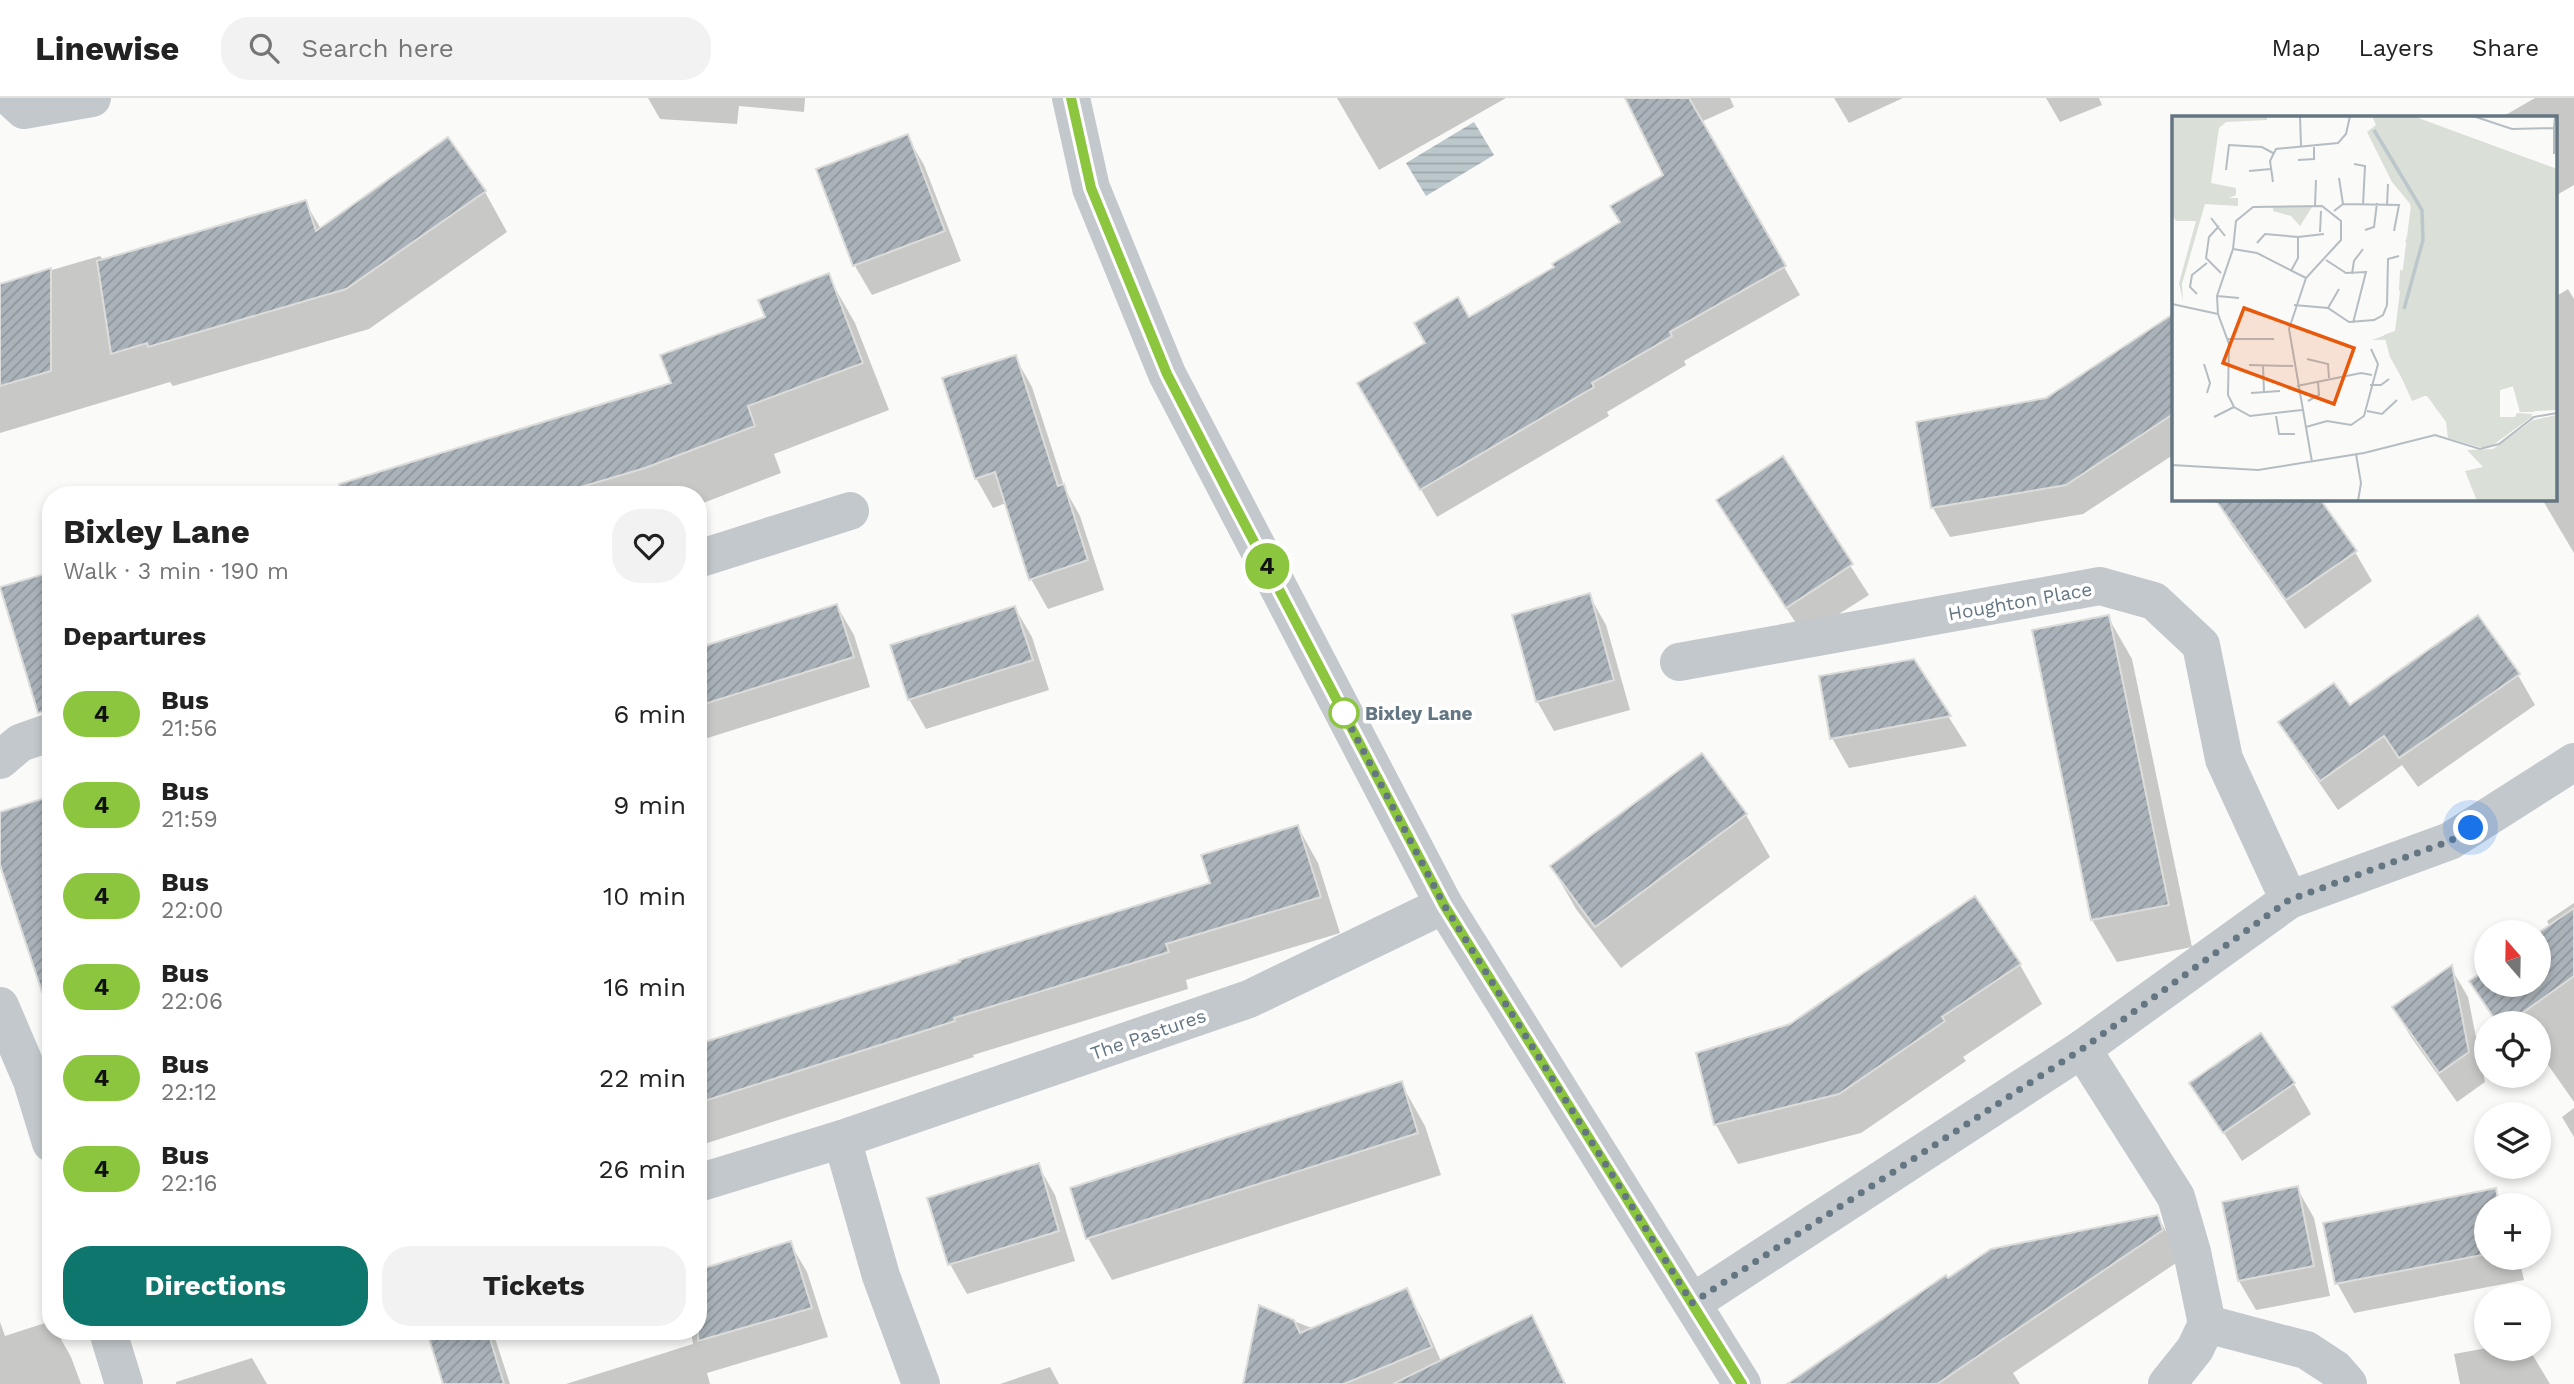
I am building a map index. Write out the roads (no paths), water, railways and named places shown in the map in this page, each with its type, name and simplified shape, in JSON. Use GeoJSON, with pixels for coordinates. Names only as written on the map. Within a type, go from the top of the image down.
{"type":"FeatureCollection","features":[{"type":"Feature","properties":{"kind":"street"},"geometry":{"type":"LineString","coordinates":[[11,98],[24,110],[92,98]]}},
{"type":"Feature","properties":{"kind":"street"},"geometry":{"type":"LineString","coordinates":[[1071,98],[1091,188],[1167,374],[1444,905],[1742,1384]]}},
{"type":"Feature","properties":{"kind":"street"},"geometry":{"type":"LineString","coordinates":[[707,556],[850,511]]}},
{"type":"Feature","properties":{"kind":"street","name":"Houghton Place"},"geometry":{"type":"LineString","coordinates":[[1679,662],[2100,586],[2154,601],[2201,645],[2224,759],[2289,900]]}},
{"type":"Feature","properties":{"kind":"street"},"geometry":{"type":"LineString","coordinates":[[0,760],[20,743],[42,735]]}},
{"type":"Feature","properties":{"kind":"street"},"geometry":{"type":"LineString","coordinates":[[1692,1303],[2082,1049],[2289,900],[2450,841],[2574,762]]}},
{"type":"Feature","properties":{"kind":"street","name":"The Pastures"},"geometry":{"type":"LineString","coordinates":[[707,1180],[842,1139],[1248,999],[1444,905]]}},
{"type":"Feature","properties":{"kind":"street"},"geometry":{"type":"LineString","coordinates":[[0,1006],[32,1082],[42,1114]]}},
{"type":"Feature","properties":{"kind":"street"},"geometry":{"type":"LineString","coordinates":[[2082,1049],[2176,1197],[2201,1287],[2207,1324],[2195,1349],[2167,1384]]}},
{"type":"Feature","properties":{"kind":"street"},"geometry":{"type":"LineString","coordinates":[[842,1139],[881,1276],[921,1384]]}},
{"type":"Feature","properties":{"kind":"street"},"geometry":{"type":"LineString","coordinates":[[2207,1324],[2306,1350],[2335,1369],[2348,1384]]}},
{"type":"Feature","properties":{"kind":"street"},"geometry":{"type":"LineString","coordinates":[[110,1340],[124,1384]]}},
{"type":"Feature","properties":{"kind":"place","name":"Bixley Lane"},"geometry":{"type":"Point","coordinates":[1344,713]}}]}
